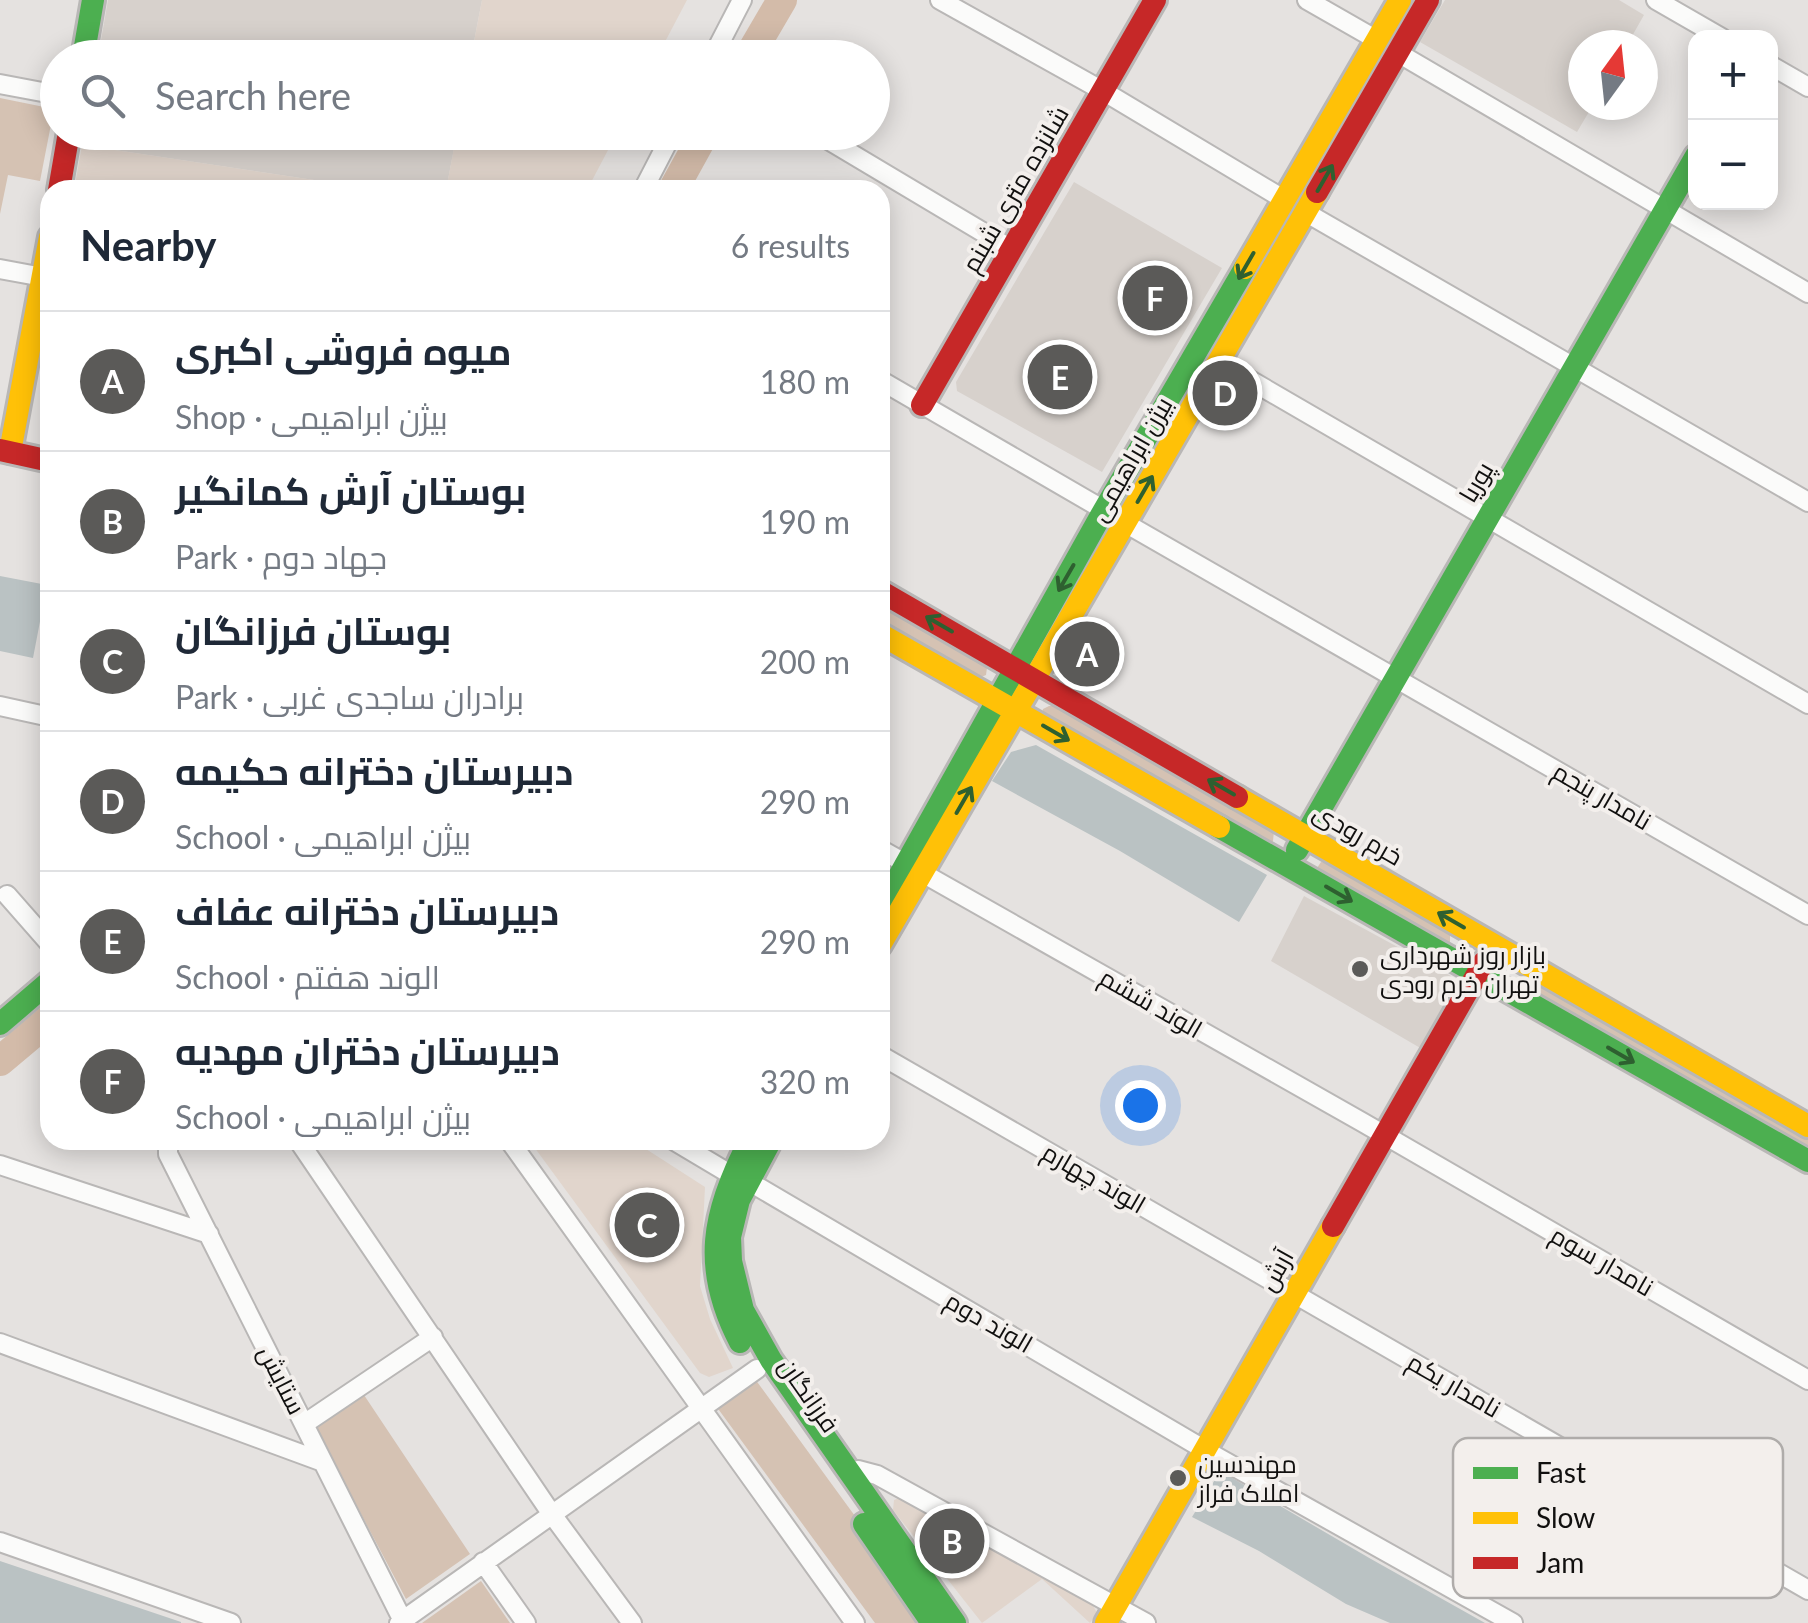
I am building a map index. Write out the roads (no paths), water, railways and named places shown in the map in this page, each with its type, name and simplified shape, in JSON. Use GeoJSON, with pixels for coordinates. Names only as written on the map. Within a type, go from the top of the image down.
{"type":"FeatureCollection","features":[{"type":"Feature","properties":{"kind":"street"},"geometry":{"type":"LineString","coordinates":[[86,40],[94,0]]}},
{"type":"Feature","properties":{"kind":"street"},"geometry":{"type":"LineString","coordinates":[[721,40],[742,0]]}},
{"type":"Feature","properties":{"kind":"street"},"geometry":{"type":"LineString","coordinates":[[940,0],[1808,502]]}},
{"type":"Feature","properties":{"kind":"street","name":"شانزده متری شبنم"},"geometry":{"type":"LineString","coordinates":[[922,405],[1155,0]]}},
{"type":"Feature","properties":{"kind":"street"},"geometry":{"type":"LineString","coordinates":[[1307,0],[1808,293]]}},
{"type":"Feature","properties":{"kind":"street","name":"بیژن ابراهیمی"},"geometry":{"type":"LineString","coordinates":[[1024,674],[1124,523],[1219,362],[1400,0]]}},
{"type":"Feature","properties":{"kind":"street","name":"بیژن ابراهیمی"},"geometry":{"type":"LineString","coordinates":[[890,923],[914,868],[1024,674],[1104,510],[1200,348],[1398,53],[1428,0]]}},
{"type":"Feature","properties":{"kind":"street"},"geometry":{"type":"LineString","coordinates":[[1656,0],[1708,30]]}},
{"type":"Feature","properties":{"kind":"street"},"geometry":{"type":"LineString","coordinates":[[1778,70],[1808,87]]}},
{"type":"Feature","properties":{"kind":"street"},"geometry":{"type":"LineString","coordinates":[[0,84],[40,92]]}},
{"type":"Feature","properties":{"kind":"street"},"geometry":{"type":"LineString","coordinates":[[60,180],[66,150]]}},
{"type":"Feature","properties":{"kind":"street"},"geometry":{"type":"LineString","coordinates":[[647,180],[663,150]]}},
{"type":"Feature","properties":{"kind":"street"},"geometry":{"type":"LineString","coordinates":[[845,150],[1012,250]]}},
{"type":"Feature","properties":{"kind":"street","name":"پوریا"},"geometry":{"type":"LineString","coordinates":[[1288,865],[1688,170]]}},
{"type":"Feature","properties":{"kind":"street"},"geometry":{"type":"LineString","coordinates":[[0,268],[40,284]]}},
{"type":"Feature","properties":{"kind":"street"},"geometry":{"type":"LineString","coordinates":[[40,303],[5,451],[40,458]]}},
{"type":"Feature","properties":{"kind":"street"},"geometry":{"type":"LineString","coordinates":[[1200,348],[1808,704]]}},
{"type":"Feature","properties":{"kind":"street"},"geometry":{"type":"LineString","coordinates":[[890,386],[1124,523]]}},
{"type":"Feature","properties":{"kind":"street","name":"نامدار پنجم"},"geometry":{"type":"LineString","coordinates":[[1124,523],[1808,915]]}},
{"type":"Feature","properties":{"kind":"street","name":"خرم رودی"},"geometry":{"type":"LineString","coordinates":[[890,596],[1808,1126]]}},
{"type":"Feature","properties":{"kind":"street"},"geometry":{"type":"LineString","coordinates":[[890,640],[1808,1161]]}},
{"type":"Feature","properties":{"kind":"street"},"geometry":{"type":"LineString","coordinates":[[0,706],[40,715]]}},
{"type":"Feature","properties":{"kind":"street","name":"الوند ششم"},"geometry":{"type":"LineString","coordinates":[[890,854],[1390,1138]]}},
{"type":"Feature","properties":{"kind":"street","name":"بیژن ابراهیمی"},"geometry":{"type":"LineString","coordinates":[[890,898],[914,868]]}},
{"type":"Feature","properties":{"kind":"street"},"geometry":{"type":"LineString","coordinates":[[7,895],[40,933]]}},
{"type":"Feature","properties":{"kind":"street","name":"آرش"},"geometry":{"type":"LineString","coordinates":[[1124,1617],[1390,1138],[1502,949]]}},
{"type":"Feature","properties":{"kind":"street"},"geometry":{"type":"LineString","coordinates":[[0,1024],[40,990]]}},
{"type":"Feature","properties":{"kind":"street","name":"الوند چهارم"},"geometry":{"type":"LineString","coordinates":[[890,1061],[1301,1296]]}},
{"type":"Feature","properties":{"kind":"street","name":"نامدار سوم"},"geometry":{"type":"LineString","coordinates":[[1390,1138],[1808,1380]]}},
{"type":"Feature","properties":{"kind":"street","name":"ستایش"},"geometry":{"type":"LineString","coordinates":[[168,1150],[401,1621]]}},
{"type":"Feature","properties":{"kind":"street"},"geometry":{"type":"LineString","coordinates":[[305,1150],[551,1513],[632,1623]]}},
{"type":"Feature","properties":{"kind":"street"},"geometry":{"type":"LineString","coordinates":[[516,1150],[855,1623]]}},
{"type":"Feature","properties":{"kind":"street","name":"الوند دوم"},"geometry":{"type":"LineString","coordinates":[[691,1150],[1453,1589]]}},
{"type":"Feature","properties":{"kind":"street"},"geometry":{"type":"LineString","coordinates":[[746,1182],[749,1150]]}},
{"type":"Feature","properties":{"kind":"street"},"geometry":{"type":"LineString","coordinates":[[746,1182],[765,1150]]}},
{"type":"Feature","properties":{"kind":"street"},"geometry":{"type":"LineString","coordinates":[[0,1165],[209,1234]]}},
{"type":"Feature","properties":{"kind":"street","name":"فرزانگان"},"geometry":{"type":"LineString","coordinates":[[746,1182],[732,1227],[731,1261],[743,1310],[764,1364],[842,1477],[932,1623]]}},
{"type":"Feature","properties":{"kind":"street","name":"نامدار یکم"},"geometry":{"type":"LineString","coordinates":[[1301,1296],[1546,1438]]}},
{"type":"Feature","properties":{"kind":"street"},"geometry":{"type":"LineString","coordinates":[[304,1424],[433,1337]]}},
{"type":"Feature","properties":{"kind":"street"},"geometry":{"type":"LineString","coordinates":[[0,1343],[323,1462]]}},
{"type":"Feature","properties":{"kind":"street"},"geometry":{"type":"LineString","coordinates":[[401,1621],[764,1364]]}},
{"type":"Feature","properties":{"kind":"street"},"geometry":{"type":"LineString","coordinates":[[842,1477],[876,1475],[1124,1617]]}},
{"type":"Feature","properties":{"kind":"street","name":"فرزانگان"},"geometry":{"type":"LineString","coordinates":[[842,1477],[955,1623]]}},
{"type":"Feature","properties":{"kind":"street"},"geometry":{"type":"LineString","coordinates":[[0,1542],[231,1623]]}},
{"type":"Feature","properties":{"kind":"street"},"geometry":{"type":"LineString","coordinates":[[483,1562],[526,1623]]}},
{"type":"Feature","properties":{"kind":"street","name":"نامدار یکم"},"geometry":{"type":"LineString","coordinates":[[1783,1576],[1808,1590]]}},
{"type":"Feature","properties":{"kind":"street","name":"الوند دوم"},"geometry":{"type":"LineString","coordinates":[[1469,1598],[1513,1623]]}},
{"type":"Feature","properties":{"kind":"waterway"},"geometry":{"type":"LineString","coordinates":[[759,40],[782,0]]}},
{"type":"Feature","properties":{"kind":"waterway"},"geometry":{"type":"LineString","coordinates":[[679,180],[695,150]]}},
{"type":"Feature","properties":{"kind":"waterway"},"geometry":{"type":"LineString","coordinates":[[0,1061],[40,1027]]}},
{"type":"Feature","properties":{"kind":"place","name":"دبیرستان دختران مهدیه"},"geometry":{"type":"Point","coordinates":[1155,298]}},
{"type":"Feature","properties":{"kind":"place","name":"دبیرستان دخترانه عفاف"},"geometry":{"type":"Point","coordinates":[1060,377]}},
{"type":"Feature","properties":{"kind":"place","name":"دبیرستان دخترانه حکیمه"},"geometry":{"type":"Point","coordinates":[1225,393]}},
{"type":"Feature","properties":{"kind":"place","name":"میوه فروشی اکبری"},"geometry":{"type":"Point","coordinates":[1087,654]}},
{"type":"Feature","properties":{"kind":"place","name":"بازار روز شهرداری تهران خرم رودی"},"geometry":{"type":"Point","coordinates":[1360,969]}},
{"type":"Feature","properties":{"kind":"place","name":"بوستان فرزانگان"},"geometry":{"type":"Point","coordinates":[647,1225]}},
{"type":"Feature","properties":{"kind":"place","name":"مهندسین املاک فراز"},"geometry":{"type":"Point","coordinates":[1178,1478]}},
{"type":"Feature","properties":{"kind":"place","name":"بوستان آرش کمانگیر"},"geometry":{"type":"Point","coordinates":[952,1541]}}]}
